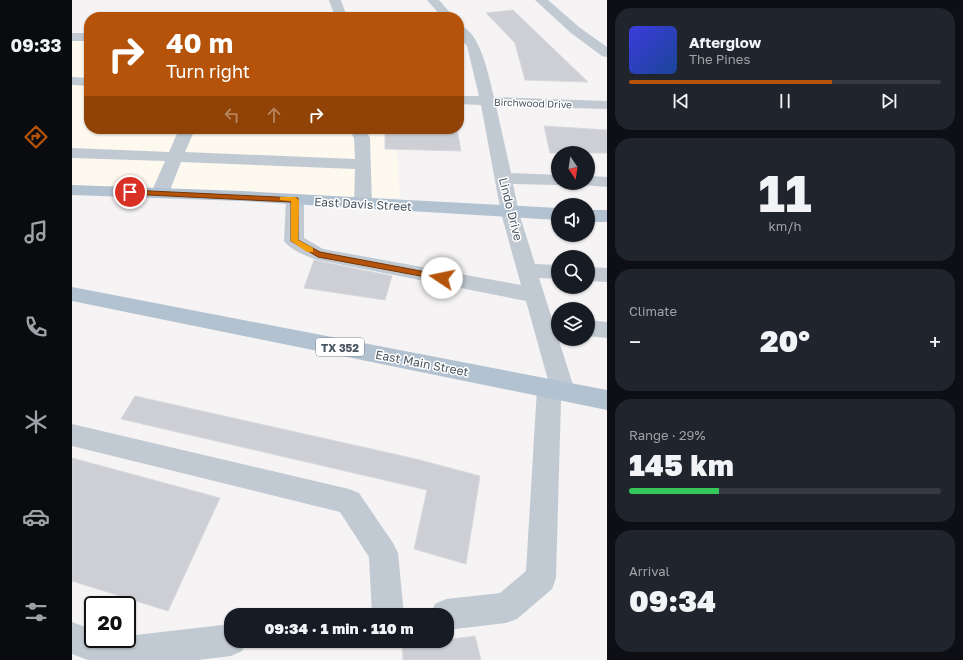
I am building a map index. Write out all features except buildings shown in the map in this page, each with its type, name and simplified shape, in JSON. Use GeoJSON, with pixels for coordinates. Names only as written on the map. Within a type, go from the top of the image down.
{"type":"FeatureCollection","features":[{"type":"Feature","properties":{"kind":"main road","name":"East Davis Street"},"geometry":{"type":"LineString","coordinates":[[72,190],[160,193],[510,213],[551,214]]}},
{"type":"Feature","properties":{"kind":"main road"},"geometry":{"type":"LineString","coordinates":[[595,216],[607,216]]}},
{"type":"Feature","properties":{"kind":"main road","name":"East Main Street"},"geometry":{"type":"LineString","coordinates":[[72,294],[607,400]]}},
{"type":"Feature","properties":{"kind":"street"},"geometry":{"type":"LineString","coordinates":[[335,0],[338,12]]}},
{"type":"Feature","properties":{"kind":"street"},"geometry":{"type":"LineString","coordinates":[[433,0],[444,12]]}},
{"type":"Feature","properties":{"kind":"street"},"geometry":{"type":"LineString","coordinates":[[541,0],[575,30],[607,53]]}},
{"type":"Feature","properties":{"kind":"street"},"geometry":{"type":"LineString","coordinates":[[72,32],[84,33]]}},
{"type":"Feature","properties":{"kind":"street","name":"Lindo Drive"},"geometry":{"type":"LineString","coordinates":[[454,614],[506,608],[541,578],[556,390],[550,323],[534,295],[510,213],[488,101],[473,45],[464,35]]}},
{"type":"Feature","properties":{"kind":"street"},"geometry":{"type":"LineString","coordinates":[[72,37],[84,37]]}},
{"type":"Feature","properties":{"kind":"street"},"geometry":{"type":"LineString","coordinates":[[72,81],[84,82]]}},
{"type":"Feature","properties":{"kind":"street","name":"Birchwood Drive"},"geometry":{"type":"LineString","coordinates":[[464,100],[607,105]]}},
{"type":"Feature","properties":{"kind":"street"},"geometry":{"type":"LineString","coordinates":[[160,193],[185,134]]}},
{"type":"Feature","properties":{"kind":"street"},"geometry":{"type":"LineString","coordinates":[[360,134],[362,138],[363,204]]}},
{"type":"Feature","properties":{"kind":"street"},"geometry":{"type":"LineString","coordinates":[[72,153],[363,164]]}},
{"type":"Feature","properties":{"kind":"street"},"geometry":{"type":"LineString","coordinates":[[503,178],[551,180]]}},
{"type":"Feature","properties":{"kind":"street"},"geometry":{"type":"LineString","coordinates":[[595,181],[607,182]]}},
{"type":"Feature","properties":{"kind":"street"},"geometry":{"type":"LineString","coordinates":[[295,200],[294,241],[318,254],[534,295]]}},
{"type":"Feature","properties":{"kind":"street"},"geometry":{"type":"LineString","coordinates":[[527,270],[551,272]]}},
{"type":"Feature","properties":{"kind":"street"},"geometry":{"type":"LineString","coordinates":[[595,274],[607,275]]}},
{"type":"Feature","properties":{"kind":"street"},"geometry":{"type":"LineString","coordinates":[[595,329],[607,330]]}},
{"type":"Feature","properties":{"kind":"street"},"geometry":{"type":"LineString","coordinates":[[72,436],[349,502],[382,553],[387,608]]}},
{"type":"Feature","properties":{"kind":"street"},"geometry":{"type":"LineString","coordinates":[[72,638],[115,654],[224,641]]}},
{"type":"Feature","properties":{"kind":"shaded area"},"geometry":{"type":"Polygon","coordinates":[[[72,34],[84,35],[84,134],[396,134],[400,198],[72,189],[72,34]]]}},
{"type":"Feature","properties":{"kind":"slow traffic"},"geometry":{"type":"LineString","coordinates":[[283,199],[295,200],[294,241],[310,250]]}},
{"type":"Feature","properties":{"kind":"route"},"geometry":{"type":"LineString","coordinates":[[130,192],[242,196],[295,200],[294,241],[318,254],[442,278]]}}]}
